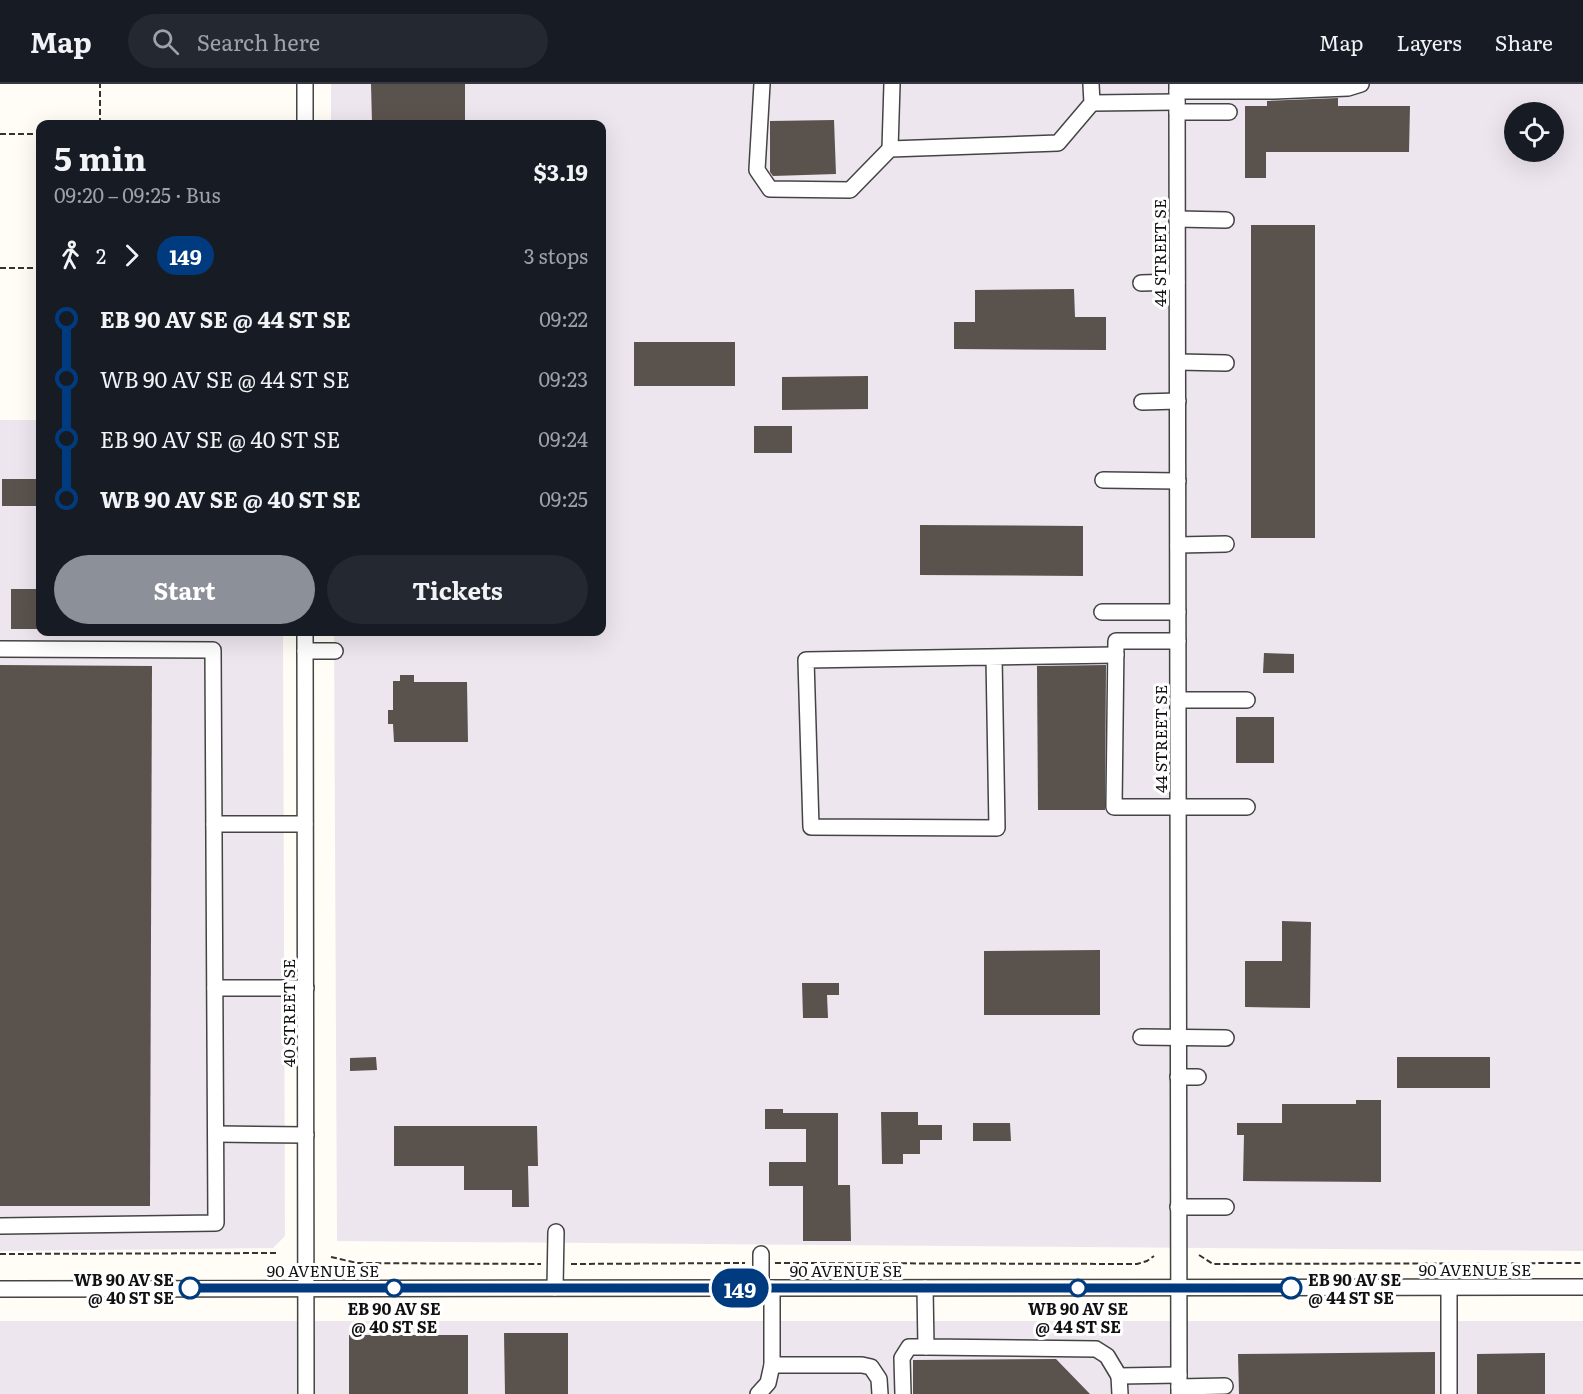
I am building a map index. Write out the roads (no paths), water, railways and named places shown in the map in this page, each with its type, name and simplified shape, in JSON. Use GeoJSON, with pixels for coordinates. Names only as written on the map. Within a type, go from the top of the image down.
{"type":"FeatureCollection","features":[{"type":"Feature","properties":{"kind":"street"},"geometry":{"type":"LineString","coordinates":[[305,84],[305,120]]}},
{"type":"Feature","properties":{"kind":"street"},"geometry":{"type":"LineString","coordinates":[[762,84],[757,170],[770,189],[850,190],[890,149],[892,84]]}},
{"type":"Feature","properties":{"kind":"street"},"geometry":{"type":"LineString","coordinates":[[890,149],[1058,143],[1092,103],[1091,84]]}},
{"type":"Feature","properties":{"kind":"street"},"geometry":{"type":"LineString","coordinates":[[1092,103],[1348,88],[1361,84]]}},
{"type":"Feature","properties":{"kind":"street"},"geometry":{"type":"LineString","coordinates":[[1177,97],[1229,112]]}},
{"type":"Feature","properties":{"kind":"street","name":"44 STREET SE"},"geometry":{"type":"LineString","coordinates":[[1177,97],[1179,1385]]}},
{"type":"Feature","properties":{"kind":"street"},"geometry":{"type":"LineString","coordinates":[[1177,219],[1226,220]]}},
{"type":"Feature","properties":{"kind":"street"},"geometry":{"type":"LineString","coordinates":[[1141,283],[1178,282]]}},
{"type":"Feature","properties":{"kind":"street"},"geometry":{"type":"LineString","coordinates":[[1178,362],[1226,363]]}},
{"type":"Feature","properties":{"kind":"street"},"geometry":{"type":"LineString","coordinates":[[1142,402],[1178,401]]}},
{"type":"Feature","properties":{"kind":"street"},"geometry":{"type":"LineString","coordinates":[[1103,480],[1178,481]]}},
{"type":"Feature","properties":{"kind":"street"},"geometry":{"type":"LineString","coordinates":[[1178,545],[1226,544]]}},
{"type":"Feature","properties":{"kind":"street"},"geometry":{"type":"LineString","coordinates":[[1102,612],[1178,612]]}},
{"type":"Feature","properties":{"kind":"street","name":"40 STREET SE"},"geometry":{"type":"LineString","coordinates":[[305,636],[306,1394]]}},
{"type":"Feature","properties":{"kind":"street"},"geometry":{"type":"LineString","coordinates":[[1178,641],[1116,641],[1114,807],[1247,807]]}},
{"type":"Feature","properties":{"kind":"street"},"geometry":{"type":"LineString","coordinates":[[0,649],[213,650],[216,1134],[216,1223],[0,1226]]}},
{"type":"Feature","properties":{"kind":"street"},"geometry":{"type":"LineString","coordinates":[[305,651],[335,651]]}},
{"type":"Feature","properties":{"kind":"street"},"geometry":{"type":"LineString","coordinates":[[994,657],[997,828],[811,827],[806,660],[1116,655]]}},
{"type":"Feature","properties":{"kind":"street"},"geometry":{"type":"LineString","coordinates":[[1178,700],[1247,700]]}},
{"type":"Feature","properties":{"kind":"street"},"geometry":{"type":"LineString","coordinates":[[214,824],[305,824]]}},
{"type":"Feature","properties":{"kind":"street"},"geometry":{"type":"LineString","coordinates":[[215,988],[306,988]]}},
{"type":"Feature","properties":{"kind":"street"},"geometry":{"type":"LineString","coordinates":[[1141,1037],[1227,1038]]}},
{"type":"Feature","properties":{"kind":"street"},"geometry":{"type":"LineString","coordinates":[[1178,1077],[1198,1077]]}},
{"type":"Feature","properties":{"kind":"street"},"geometry":{"type":"LineString","coordinates":[[216,1134],[306,1135]]}},
{"type":"Feature","properties":{"kind":"street"},"geometry":{"type":"LineString","coordinates":[[1178,1207],[1226,1207]]}},
{"type":"Feature","properties":{"kind":"street"},"geometry":{"type":"LineString","coordinates":[[555,1288],[556,1232]]}},
{"type":"Feature","properties":{"kind":"street"},"geometry":{"type":"LineString","coordinates":[[758,1394],[768,1383],[772,1365],[767,1288],[761,1259]]}},
{"type":"Feature","properties":{"kind":"street","name":"90 AVENUE SE"},"geometry":{"type":"LineString","coordinates":[[0,1289],[1583,1287]]}},
{"type":"Feature","properties":{"kind":"street"},"geometry":{"type":"LineString","coordinates":[[926,1288],[926,1347]]}},
{"type":"Feature","properties":{"kind":"street"},"geometry":{"type":"LineString","coordinates":[[1449,1288],[1449,1394]]}},
{"type":"Feature","properties":{"kind":"street"},"geometry":{"type":"LineString","coordinates":[[903,1394],[902,1358],[909,1347],[1096,1349],[1107,1356],[1119,1376],[1120,1394]]}},
{"type":"Feature","properties":{"kind":"street"},"geometry":{"type":"LineString","coordinates":[[772,1365],[862,1365],[871,1367],[877,1372],[880,1394]]}},
{"type":"Feature","properties":{"kind":"street"},"geometry":{"type":"LineString","coordinates":[[1119,1376],[1179,1385],[1226,1386]]}},
{"type":"Feature","properties":{"kind":"place","name":"WB 90 AV SE @ 40 ST SE"},"geometry":{"type":"Point","coordinates":[190,1288]}},
{"type":"Feature","properties":{"kind":"place","name":"EB 90 AV SE @ 40 ST SE"},"geometry":{"type":"Point","coordinates":[394,1288]}},
{"type":"Feature","properties":{"kind":"place","name":"WB 90 AV SE @ 44 ST SE"},"geometry":{"type":"Point","coordinates":[1078,1288]}},
{"type":"Feature","properties":{"kind":"place","name":"EB 90 AV SE @ 44 ST SE"},"geometry":{"type":"Point","coordinates":[1291,1288]}}]}
